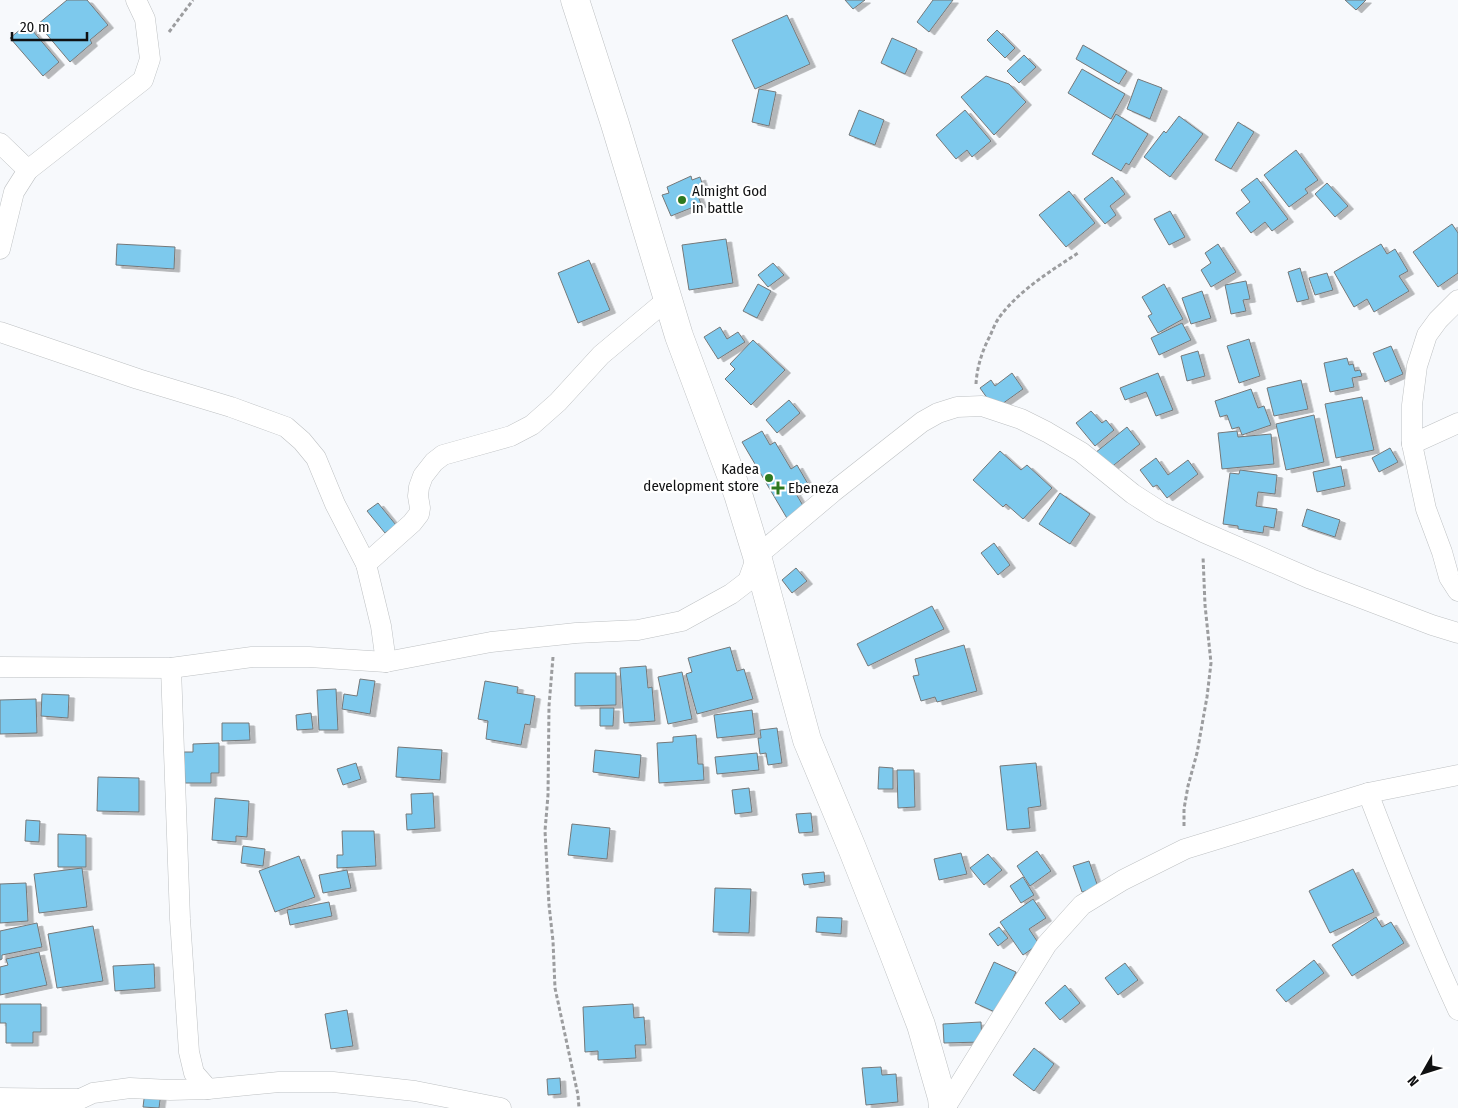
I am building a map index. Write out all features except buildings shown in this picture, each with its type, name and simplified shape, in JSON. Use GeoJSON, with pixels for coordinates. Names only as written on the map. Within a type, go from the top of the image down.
{"type":"FeatureCollection","features":[{"type":"Feature","properties":{"kind":"street"},"geometry":{"type":"LineString","coordinates":[[0,249],[14,192],[28,170],[143,80],[150,59],[145,19],[136,0]]}},
{"type":"Feature","properties":{"kind":"street"},"geometry":{"type":"LineString","coordinates":[[575,0],[615,124],[679,336],[738,494],[757,556],[807,740],[852,848],[921,1025],[944,1108]]}},
{"type":"Feature","properties":{"kind":"street"},"geometry":{"type":"LineString","coordinates":[[0,143],[28,170]]}},
{"type":"Feature","properties":{"kind":"street"},"geometry":{"type":"LineString","coordinates":[[366,564],[412,523],[419,514],[419,487],[423,476],[434,462],[444,455],[511,436],[532,425],[558,402],[601,355],[668,299]]}},
{"type":"Feature","properties":{"kind":"street"},"geometry":{"type":"LineString","coordinates":[[1458,300],[1438,320],[1427,335],[1417,366],[1412,405],[1412,444],[1426,509],[1450,577],[1458,591]]}},
{"type":"Feature","properties":{"kind":"street"},"geometry":{"type":"LineString","coordinates":[[0,332],[138,379],[231,407],[286,427],[302,441],[316,458],[335,504],[366,564],[381,626],[386,662]]}},
{"type":"Feature","properties":{"kind":"street"},"geometry":{"type":"LineString","coordinates":[[0,668],[171,668],[252,657],[310,657],[386,662],[491,642],[555,635],[638,630],[682,621],[731,594],[748,581],[757,556],[833,492],[922,422],[938,413],[957,407],[982,406],[1021,419],[1047,432],[1080,452],[1133,494],[1161,512],[1202,532],[1311,579],[1432,625],[1458,632]]}},
{"type":"Feature","properties":{"kind":"street"},"geometry":{"type":"LineString","coordinates":[[1412,444],[1458,422]]}},
{"type":"Feature","properties":{"kind":"street"},"geometry":{"type":"LineString","coordinates":[[171,668],[180,918],[189,1052],[194,1073],[208,1089]]}},
{"type":"Feature","properties":{"kind":"street"},"geometry":{"type":"LineString","coordinates":[[944,1108],[1047,944],[1082,905],[1123,880],[1185,849],[1368,793],[1458,775]]}},
{"type":"Feature","properties":{"kind":"street"},"geometry":{"type":"LineString","coordinates":[[1368,793],[1458,1010]]}},
{"type":"Feature","properties":{"kind":"street"},"geometry":{"type":"LineString","coordinates":[[0,1098],[72,1104],[93,1093],[130,1088],[172,1099],[208,1089],[280,1082],[333,1082],[415,1091],[501,1108]]}},
{"type":"Feature","properties":{"kind":"path"},"geometry":{"type":"LineString","coordinates":[[982,406],[976,389],[977,375],[984,348],[1000,316],[1022,293],[1078,253]]}},
{"type":"Feature","properties":{"kind":"path"},"geometry":{"type":"LineString","coordinates":[[1185,849],[1184,809],[1197,753],[1211,662],[1205,605],[1202,532]]}},
{"type":"Feature","properties":{"kind":"path"},"geometry":{"type":"LineString","coordinates":[[555,635],[545,830],[555,988],[580,1108]]}},
{"type":"Feature","properties":{"kind":"place","name":"Almight God in battle"},"geometry":{"type":"Point","coordinates":[682,200]}},
{"type":"Feature","properties":{"kind":"place","name":"Kadea development store"},"geometry":{"type":"Point","coordinates":[769,478]}},
{"type":"Feature","properties":{"kind":"place","name":"Ebeneza"},"geometry":{"type":"Point","coordinates":[778,488]}}]}
